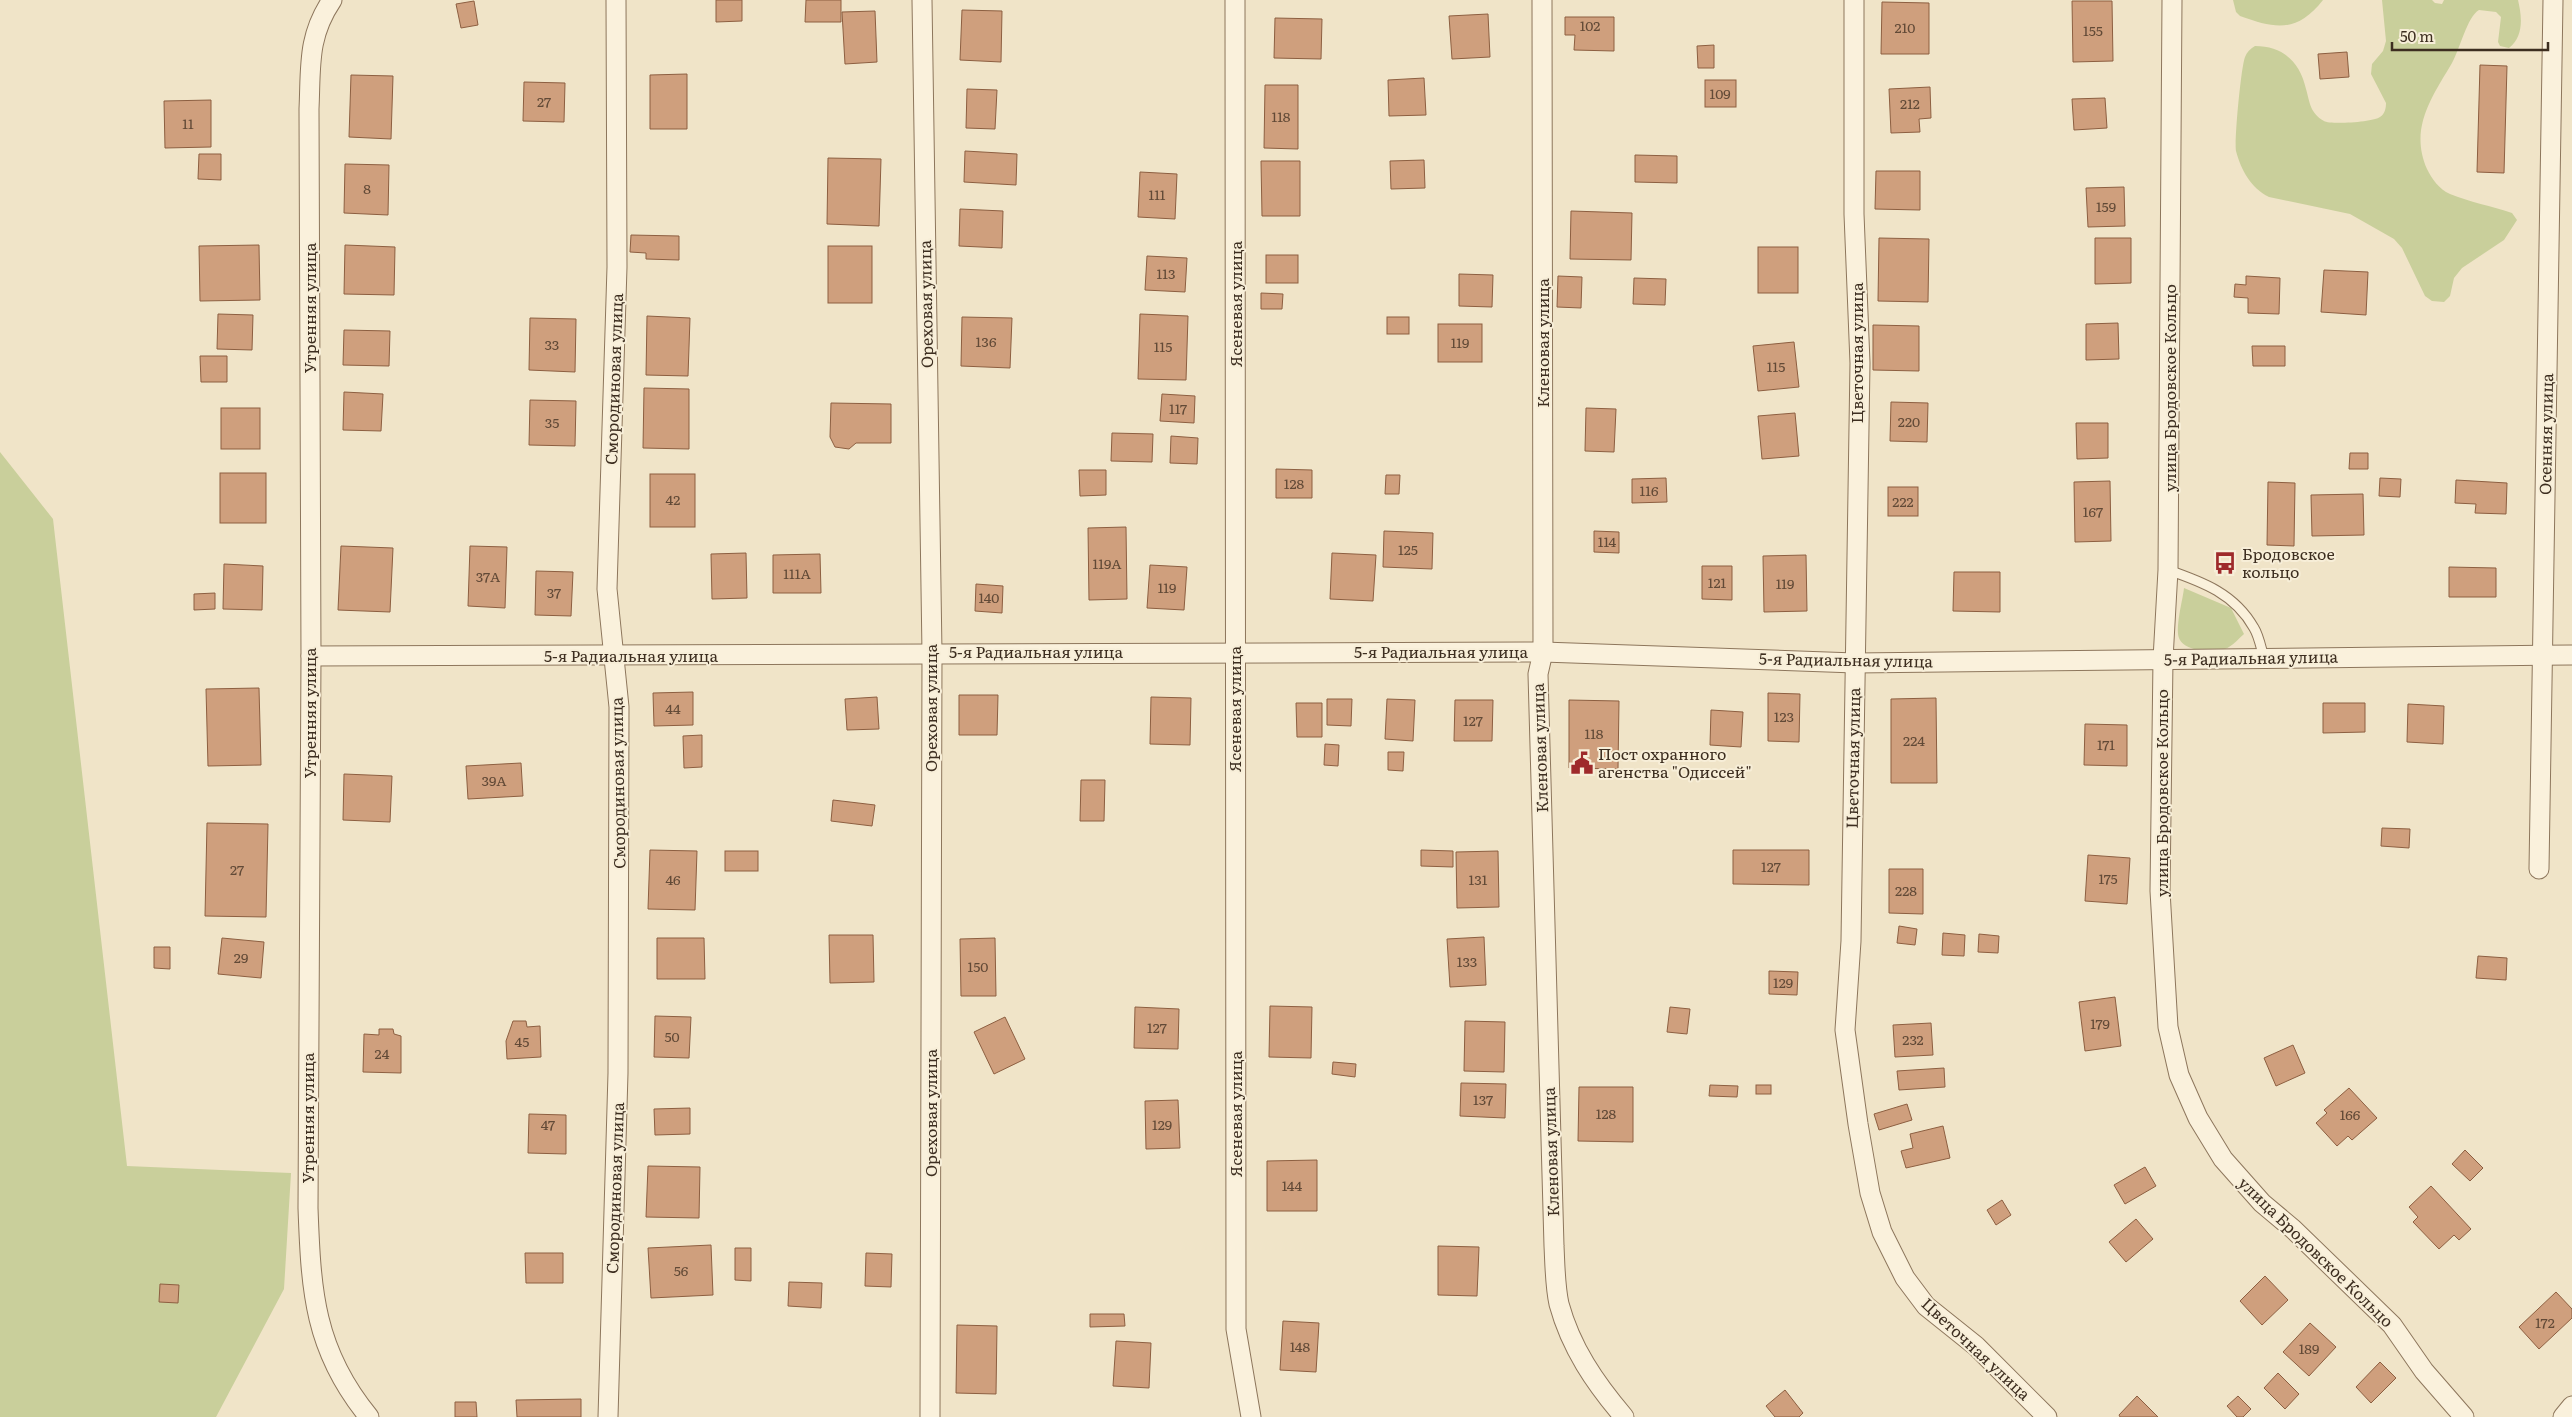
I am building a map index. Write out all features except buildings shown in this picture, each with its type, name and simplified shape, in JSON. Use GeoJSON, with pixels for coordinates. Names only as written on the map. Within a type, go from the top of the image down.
{"type":"FeatureCollection","features":[{"type":"Feature","properties":{"kind":"street","name":"Утренняя улица"},"geometry":{"type":"LineString","coordinates":[[332,0],[322,14],[311,45],[311,656],[308,1198],[310,1268],[319,1323],[336,1370],[351,1395],[369,1417]]}},
{"type":"Feature","properties":{"kind":"street","name":"Смородиновая улица"},"geometry":{"type":"LineString","coordinates":[[608,1417],[618,1063],[619,707],[612,656],[607,589],[617,267],[616,0]]}},
{"type":"Feature","properties":{"kind":"street","name":"Ореховая улица"},"geometry":{"type":"LineString","coordinates":[[922,0],[932,652],[930,1417]]}},
{"type":"Feature","properties":{"kind":"street","name":"Ясеневая улица"},"geometry":{"type":"LineString","coordinates":[[1235,0],[1236,1329],[1251,1417]]}},
{"type":"Feature","properties":{"kind":"street","name":"Кленовая улица"},"geometry":{"type":"LineString","coordinates":[[1542,0],[1543,652],[1538,674],[1553,1237],[1559,1303],[1575,1348],[1592,1376],[1624,1417]]}},
{"type":"Feature","properties":{"kind":"street","name":"Цветочная улица"},"geometry":{"type":"LineString","coordinates":[[1854,0],[1854,214],[1860,363],[1851,941],[1845,1030],[1870,1193],[1882,1232],[1905,1278],[1926,1306],[1976,1346],[2047,1417]]}},
{"type":"Feature","properties":{"kind":"street","name":"улица Бродовское Кольцо"},"geometry":{"type":"LineString","coordinates":[[2172,0],[2168,570],[2163,659],[2160,891],[2168,1027],[2179,1075],[2198,1118],[2223,1159],[2262,1203],[2293,1229],[2392,1325],[2424,1371],[2464,1417]]}},
{"type":"Feature","properties":{"kind":"street","name":"Осенняя улица"},"geometry":{"type":"LineString","coordinates":[[2539,869],[2552,0]]}},
{"type":"Feature","properties":{"kind":"street","name":"5-я Радиальная улица"},"geometry":{"type":"LineString","coordinates":[[311,656],[612,656],[932,652],[1543,652],[1855,663],[2572,654]]}},
{"type":"Feature","properties":{"kind":"street"},"geometry":{"type":"LineString","coordinates":[[2563,1417],[2572,1406]]}},
{"type":"Feature","properties":{"kind":"lane"},"geometry":{"type":"LineString","coordinates":[[2168,570],[2205,582],[2234,600],[2255,628],[2264,658]]}},
{"type":"Feature","properties":{"kind":"green space"},"geometry":{"type":"Polygon","coordinates":[[[2233,0],[2323,0],[2313,11],[2295,23],[2275,25],[2264,24],[2240,16],[2236,12],[2233,0]]]}},
{"type":"Feature","properties":{"kind":"green space"},"geometry":{"type":"Polygon","coordinates":[[[2382,0],[2432,0],[2435,3],[2442,4],[2444,0],[2518,0],[2521,26],[2517,38],[2509,48],[2500,46],[2498,42],[2501,17],[2496,12],[2479,10],[2475,14],[2467,26],[2455,57],[2425,113],[2420,140],[2422,154],[2429,173],[2439,187],[2457,197],[2512,213],[2517,220],[2504,240],[2462,268],[2454,278],[2450,296],[2444,302],[2432,301],[2425,296],[2402,248],[2394,239],[2350,214],[2269,197],[2252,184],[2241,165],[2236,151],[2243,64],[2250,49],[2255,46],[2274,49],[2289,57],[2303,79],[2311,107],[2316,115],[2324,121],[2334,123],[2352,122],[2376,119],[2382,116],[2386,103],[2371,74],[2372,64],[2383,51],[2386,41],[2382,0]]]}},
{"type":"Feature","properties":{"kind":"green space"},"geometry":{"type":"Polygon","coordinates":[[[0,452],[53,519],[127,1166],[291,1173],[284,1289],[216,1417],[0,1417],[0,452]]]}},
{"type":"Feature","properties":{"kind":"green space"},"geometry":{"type":"Polygon","coordinates":[[[2184,588],[2231,608],[2244,634],[2230,646],[2220,650],[2193,649],[2182,643],[2179,638],[2178,627],[2184,588]]]}},
{"type":"Feature","properties":{"kind":"place","name":"Бродовское кольцо"},"geometry":{"type":"Point","coordinates":[2225,563]}},
{"type":"Feature","properties":{"kind":"place","name":"Пост охранного агенства \"Одисcей\""},"geometry":{"type":"Point","coordinates":[1582,763]}}]}
